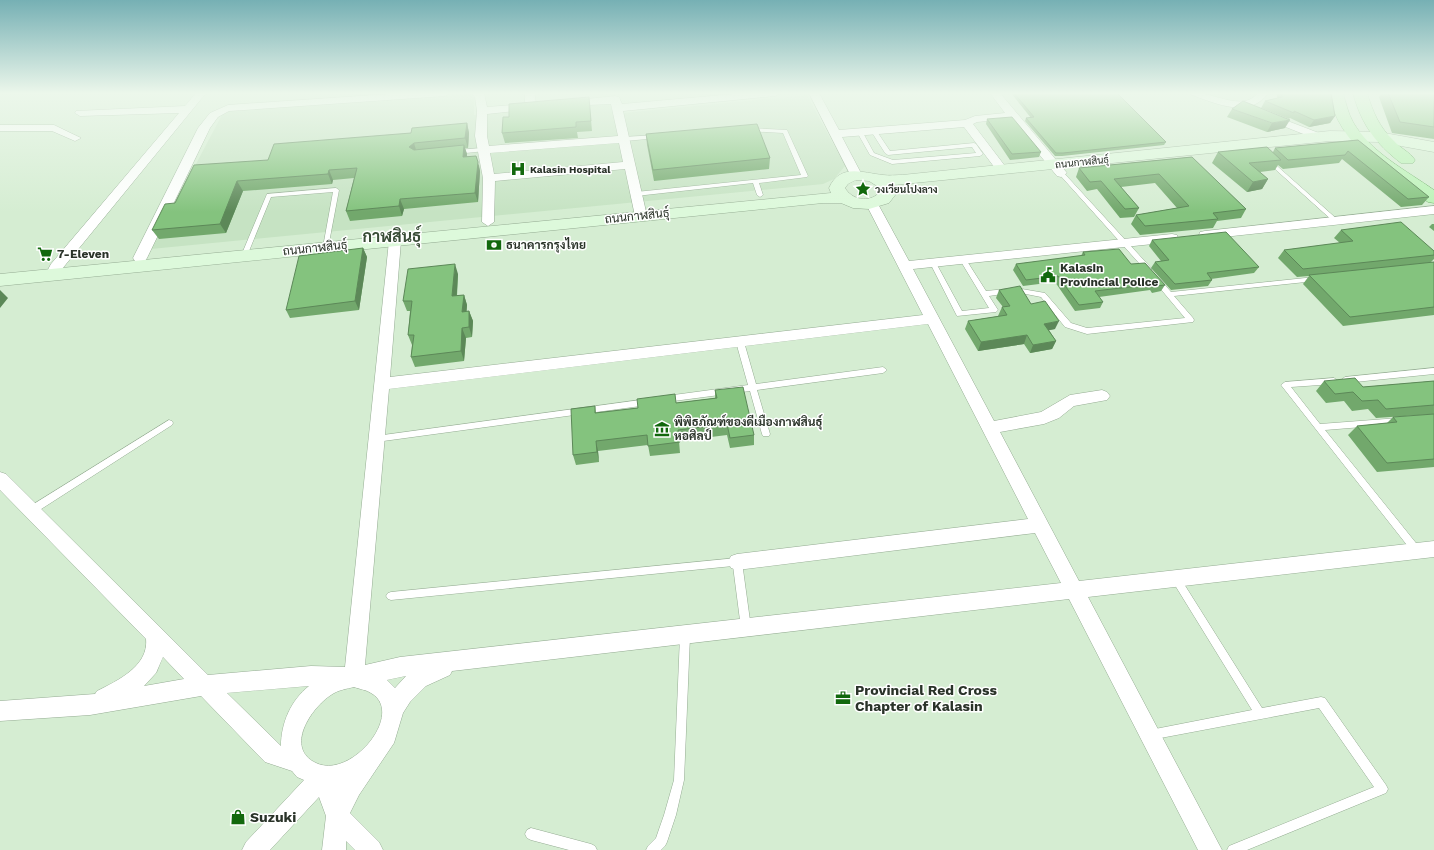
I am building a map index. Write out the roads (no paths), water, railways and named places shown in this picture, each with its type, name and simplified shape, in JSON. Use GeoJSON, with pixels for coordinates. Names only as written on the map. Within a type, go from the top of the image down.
{"type":"FeatureCollection","features":[{"type":"Feature","properties":{"kind":"main road"},"geometry":{"type":"LineString","coordinates":[[1353,133],[1358,140],[1434,198]]}},
{"type":"Feature","properties":{"kind":"main road"},"geometry":{"type":"LineString","coordinates":[[1377,133],[1382,140],[1417,167]]}},
{"type":"Feature","properties":{"kind":"main road","name":"ถนนกาฬสินธุ์"},"geometry":{"type":"LineString","coordinates":[[884,187],[905,189],[1320,137],[1382,140],[1434,147]]}},
{"type":"Feature","properties":{"kind":"main road","name":"ถนนกาฬสินธุ์"},"geometry":{"type":"LineString","coordinates":[[884,187],[902,180],[1002,170],[1058,169],[1260,152],[1358,140]]}},
{"type":"Feature","properties":{"kind":"main road"},"geometry":{"type":"LineString","coordinates":[[856,175],[865,175],[884,187],[880,202],[872,204],[856,203],[842,191],[846,177],[856,175]]}},
{"type":"Feature","properties":{"kind":"main road","name":"ถนนกาฬสินธุ์"},"geometry":{"type":"LineString","coordinates":[[326,243],[395,240],[757,188],[820,188],[842,191]]}},
{"type":"Feature","properties":{"kind":"main road","name":"ถนนกาฬสินธุ์"},"geometry":{"type":"LineString","coordinates":[[0,273],[54,271],[326,243],[488,222],[639,206],[823,198],[842,191]]}},
{"type":"Feature","properties":{"kind":"main road","name":"ถนนกาฬสินธุ์"},"geometry":{"type":"LineString","coordinates":[[0,280],[140,258],[245,251]]}},
{"type":"Feature","properties":{"kind":"street"},"geometry":{"type":"LineString","coordinates":[[64,133],[75,138]]}},
{"type":"Feature","properties":{"kind":"street"},"geometry":{"type":"LineString","coordinates":[[54,271],[168,133]]}},
{"type":"Feature","properties":{"kind":"street"},"geometry":{"type":"LineString","coordinates":[[140,258],[202,133]]}},
{"type":"Feature","properties":{"kind":"street"},"geometry":{"type":"LineString","coordinates":[[481,133],[489,178],[488,222]]}},
{"type":"Feature","properties":{"kind":"street"},"geometry":{"type":"LineString","coordinates":[[623,133],[639,206]]}},
{"type":"Feature","properties":{"kind":"street"},"geometry":{"type":"LineString","coordinates":[[852,133],[836,134],[856,175]]}},
{"type":"Feature","properties":{"kind":"street"},"geometry":{"type":"LineString","coordinates":[[975,133],[1002,170]]}},
{"type":"Feature","properties":{"kind":"street"},"geometry":{"type":"LineString","coordinates":[[1028,133],[1058,169]]}},
{"type":"Feature","properties":{"kind":"street"},"geometry":{"type":"LineString","coordinates":[[1309,133],[1320,137]]}},
{"type":"Feature","properties":{"kind":"street"},"geometry":{"type":"LineString","coordinates":[[483,150],[625,139]]}},
{"type":"Feature","properties":{"kind":"street"},"geometry":{"type":"LineString","coordinates":[[489,178],[631,165]]}},
{"type":"Feature","properties":{"kind":"street"},"geometry":{"type":"LineString","coordinates":[[872,204],[1210,850]]}},
{"type":"Feature","properties":{"kind":"street"},"geometry":{"type":"LineString","coordinates":[[905,266],[1434,210]]}},
{"type":"Feature","properties":{"kind":"street"},"geometry":{"type":"LineString","coordinates":[[354,677],[395,240]]}},
{"type":"Feature","properties":{"kind":"street"},"geometry":{"type":"LineString","coordinates":[[381,384],[932,319]]}},
{"type":"Feature","properties":{"kind":"street"},"geometry":{"type":"LineString","coordinates":[[989,428],[1044,418],[1053,414],[1070,401],[1102,396]]}},
{"type":"Feature","properties":{"kind":"street"},"geometry":{"type":"LineString","coordinates":[[0,479],[273,754],[297,762]]}},
{"type":"Feature","properties":{"kind":"street"},"geometry":{"type":"LineString","coordinates":[[737,562],[1039,525]]}},
{"type":"Feature","properties":{"kind":"street"},"geometry":{"type":"LineString","coordinates":[[372,757],[357,768],[339,775],[322,777],[307,772],[297,762],[291,749],[291,733],[297,716],[307,701],[321,689],[337,681],[400,667],[685,636],[1426,550]]}},
{"type":"Feature","properties":{"kind":"street"},"geometry":{"type":"LineString","coordinates":[[90,705],[127,686],[147,668],[156,650],[155,634]]}},
{"type":"Feature","properties":{"kind":"street"},"geometry":{"type":"LineString","coordinates":[[393,710],[405,690],[415,681],[433,671],[461,661]]}},
{"type":"Feature","properties":{"kind":"street"},"geometry":{"type":"LineString","coordinates":[[0,711],[90,705],[206,685],[311,676],[354,677],[369,679],[381,685],[389,696],[393,710],[391,726],[384,742],[351,787],[337,816],[334,850]]}},
{"type":"Feature","properties":{"kind":"street"},"geometry":{"type":"LineString","coordinates":[[322,777],[337,816],[371,850]]}},
{"type":"Feature","properties":{"kind":"street"},"geometry":{"type":"LineString","coordinates":[[254,850],[322,777]]}},
{"type":"Feature","properties":{"kind":"lane"},"geometry":{"type":"LineString","coordinates":[[757,188],[805,176],[786,133]]}},
{"type":"Feature","properties":{"kind":"lane"},"geometry":{"type":"LineString","coordinates":[[860,133],[872,154],[892,162],[980,154],[974,145],[888,153],[875,133]]}},
{"type":"Feature","properties":{"kind":"lane"},"geometry":{"type":"LineString","coordinates":[[625,139],[663,136]]}},
{"type":"Feature","properties":{"kind":"lane"},"geometry":{"type":"LineString","coordinates":[[446,153],[483,150]]}},
{"type":"Feature","properties":{"kind":"lane"},"geometry":{"type":"LineString","coordinates":[[1260,152],[1336,221]]}},
{"type":"Feature","properties":{"kind":"lane"},"geometry":{"type":"LineString","coordinates":[[984,294],[1016,290],[1043,295],[1068,325],[1087,331],[1190,320],[1125,243],[1058,169]]}},
{"type":"Feature","properties":{"kind":"lane"},"geometry":{"type":"LineString","coordinates":[[245,251],[269,195],[336,190],[326,243]]}},
{"type":"Feature","properties":{"kind":"lane"},"geometry":{"type":"LineString","coordinates":[[933,263],[960,314],[994,310],[963,260]]}},
{"type":"Feature","properties":{"kind":"lane"},"geometry":{"type":"LineString","coordinates":[[1169,294],[1321,278]]}},
{"type":"Feature","properties":{"kind":"lane"},"geometry":{"type":"LineString","coordinates":[[740,342],[766,434]]}},
{"type":"Feature","properties":{"kind":"lane"},"geometry":{"type":"LineString","coordinates":[[376,439],[883,370]]}},
{"type":"Feature","properties":{"kind":"lane"},"geometry":{"type":"LineString","coordinates":[[1426,550],[1318,427],[1285,385],[1434,371]]}},
{"type":"Feature","properties":{"kind":"lane"},"geometry":{"type":"LineString","coordinates":[[1318,427],[1411,420]]}},
{"type":"Feature","properties":{"kind":"lane"},"geometry":{"type":"LineString","coordinates":[[32,510],[169,422]]}},
{"type":"Feature","properties":{"kind":"lane"},"geometry":{"type":"LineString","coordinates":[[391,596],[737,562],[746,628]]}},
{"type":"Feature","properties":{"kind":"lane"},"geometry":{"type":"LineString","coordinates":[[1176,579],[1260,714]]}},
{"type":"Feature","properties":{"kind":"lane"},"geometry":{"type":"LineString","coordinates":[[652,850],[661,842],[670,815],[678,780],[685,636]]}},
{"type":"Feature","properties":{"kind":"lane"},"geometry":{"type":"LineString","coordinates":[[1150,735],[1321,702],[1382,789],[1233,850]]}},
{"type":"Feature","properties":{"kind":"lane"},"geometry":{"type":"LineString","coordinates":[[531,834],[591,850]]}},
{"type":"Feature","properties":{"kind":"place","name":"Kalasin Hospital"},"geometry":{"type":"Point","coordinates":[518,169]}},
{"type":"Feature","properties":{"kind":"place","name":"วงเวียนโปงลาง"},"geometry":{"type":"Point","coordinates":[863,189]}},
{"type":"Feature","properties":{"kind":"place","name":"ธนาคารกรุงไทย"},"geometry":{"type":"Point","coordinates":[494,245]}},
{"type":"Feature","properties":{"kind":"place","name":"7-Eleven"},"geometry":{"type":"Point","coordinates":[45,254]}},
{"type":"Feature","properties":{"kind":"place","name":"Kalasin Provincial Police"},"geometry":{"type":"Point","coordinates":[1048,275]}},
{"type":"Feature","properties":{"kind":"place","name":"พิพิธภัณฑ์ของดีเมืองกาฬสินธุ์ หอศิลป์"},"geometry":{"type":"Point","coordinates":[662,429]}},
{"type":"Feature","properties":{"kind":"place","name":"Provincial Red Cross Chapter of Kalasin"},"geometry":{"type":"Point","coordinates":[843,698]}},
{"type":"Feature","properties":{"kind":"place","name":"Suzuki"},"geometry":{"type":"Point","coordinates":[238,817]}},
{"type":"Feature","properties":{"kind":"district","name":"กาฬสินธุ์"},"geometry":{"type":"Point","coordinates":[392,236]}}]}
